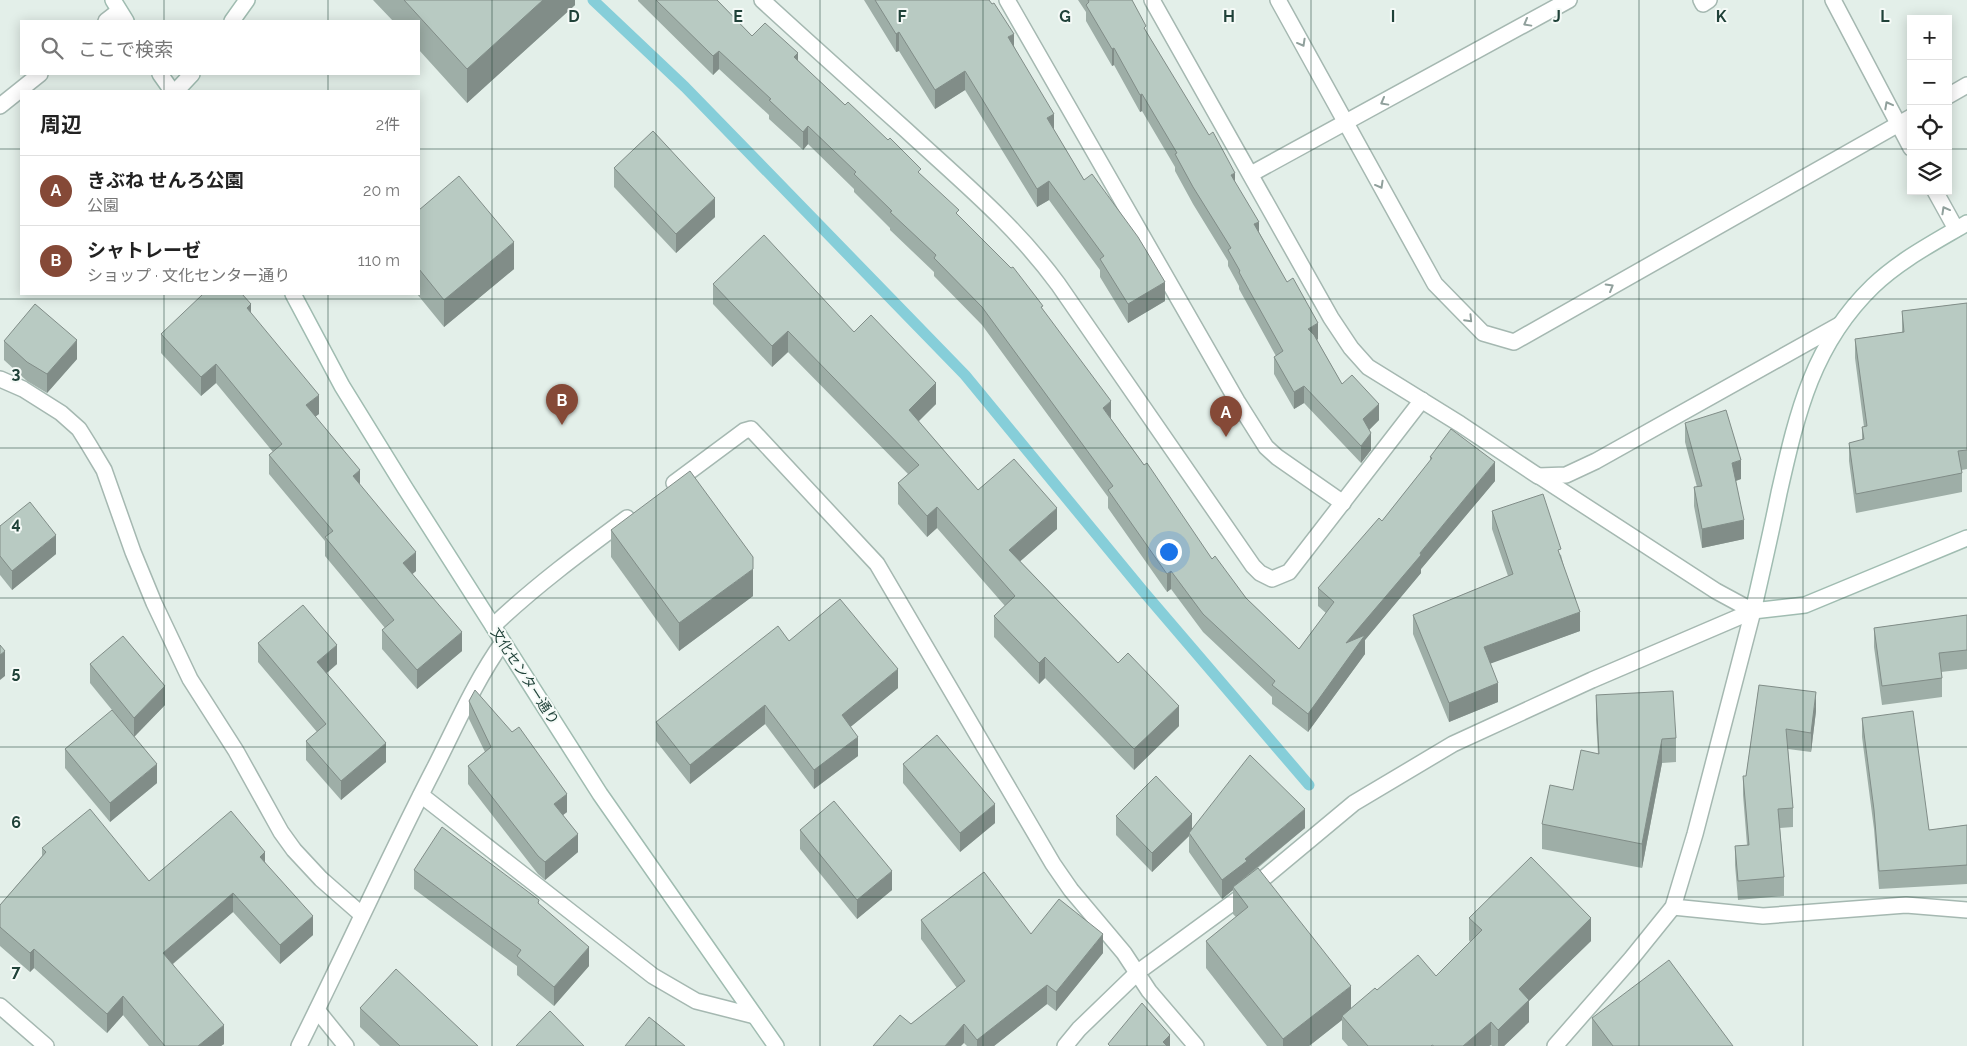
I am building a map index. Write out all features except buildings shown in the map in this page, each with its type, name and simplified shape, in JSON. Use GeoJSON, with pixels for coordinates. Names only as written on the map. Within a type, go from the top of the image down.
{"type":"FeatureCollection","features":[{"type":"Feature","properties":{"kind":"street"},"geometry":{"type":"LineString","coordinates":[[233,20],[247,0]]}},
{"type":"Feature","properties":{"kind":"street"},"geometry":{"type":"LineString","coordinates":[[762,0],[964,182],[1009,224],[1029,247],[1058,284],[1253,566],[1260,573],[1272,579],[1290,572],[1422,400]]}},
{"type":"Feature","properties":{"kind":"street"},"geometry":{"type":"LineString","coordinates":[[1007,0],[1236,400],[1266,447],[1277,457],[1343,503]]}},
{"type":"Feature","properties":{"kind":"street"},"geometry":{"type":"LineString","coordinates":[[1152,0],[1331,318],[1351,348],[1368,367],[1716,591],[1753,612]]}},
{"type":"Feature","properties":{"kind":"street"},"geometry":{"type":"LineString","coordinates":[[1278,0],[1435,284],[1483,334],[1514,342],[1904,120],[1833,0]]}},
{"type":"Feature","properties":{"kind":"street"},"geometry":{"type":"LineString","coordinates":[[1251,174],[1569,0]]}},
{"type":"Feature","properties":{"kind":"street"},"geometry":{"type":"LineString","coordinates":[[1701,0],[1703,4],[1710,0]]}},
{"type":"Feature","properties":{"kind":"street"},"geometry":{"type":"LineString","coordinates":[[107,20],[119,11]]}},
{"type":"Feature","properties":{"kind":"street"},"geometry":{"type":"LineString","coordinates":[[0,106],[39,75]]}},
{"type":"Feature","properties":{"kind":"street"},"geometry":{"type":"LineString","coordinates":[[161,75],[171,90]]}},
{"type":"Feature","properties":{"kind":"street"},"geometry":{"type":"LineString","coordinates":[[177,90],[191,75]]}},
{"type":"Feature","properties":{"kind":"street"},"geometry":{"type":"LineString","coordinates":[[1952,94],[1967,85]]}},
{"type":"Feature","properties":{"kind":"street"},"geometry":{"type":"LineString","coordinates":[[1555,1046],[1631,959],[1673,907],[1695,834],[1753,612],[1795,423],[1808,383],[1839,325],[1854,305],[1874,285],[1909,258],[1961,226],[1938,195]]}},
{"type":"Feature","properties":{"kind":"street","name":"文化センター通り"},"geometry":{"type":"LineString","coordinates":[[294,295],[342,386],[600,794],[776,1046]]}},
{"type":"Feature","properties":{"kind":"street"},"geometry":{"type":"LineString","coordinates":[[1538,476],[1566,475],[1596,461],[1839,325]]}},
{"type":"Feature","properties":{"kind":"street"},"geometry":{"type":"LineString","coordinates":[[0,379],[23,389],[62,413],[79,429],[104,470],[154,603],[190,679],[236,751],[281,832],[294,850],[321,879],[361,914]]}},
{"type":"Feature","properties":{"kind":"street"},"geometry":{"type":"LineString","coordinates":[[665,490],[744,431],[751,429],[877,564],[1053,864],[1071,890],[1138,972],[1149,991],[1196,1046]]}},
{"type":"Feature","properties":{"kind":"street"},"geometry":{"type":"LineString","coordinates":[[493,626],[547,577],[642,507]]}},
{"type":"Feature","properties":{"kind":"street"},"geometry":{"type":"LineString","coordinates":[[1065,1046],[1138,972],[1246,893],[1354,802],[1445,749],[1592,680],[1753,612],[1805,605],[1967,538]]}},
{"type":"Feature","properties":{"kind":"street"},"geometry":{"type":"LineString","coordinates":[[299,1046],[420,795],[479,680],[503,642]]}},
{"type":"Feature","properties":{"kind":"street"},"geometry":{"type":"LineString","coordinates":[[420,795],[653,976],[696,1002],[755,1016]]}},
{"type":"Feature","properties":{"kind":"street"},"geometry":{"type":"LineString","coordinates":[[1673,907],[1764,916],[1906,905],[1967,910]]}},
{"type":"Feature","properties":{"kind":"street"},"geometry":{"type":"LineString","coordinates":[[0,1006],[46,1046]]}},
{"type":"Feature","properties":{"kind":"street"},"geometry":{"type":"LineString","coordinates":[[317,1010],[346,1046]]}},
{"type":"Feature","properties":{"kind":"waterway"},"geometry":{"type":"LineString","coordinates":[[593,0],[685,87],[965,375],[1143,591],[1309,785]]}},
{"type":"Feature","properties":{"kind":"place","name":"シャトレーゼ"},"geometry":{"type":"Point","coordinates":[562,425]}},
{"type":"Feature","properties":{"kind":"place","name":"きぶね せんろ公園"},"geometry":{"type":"Point","coordinates":[1226,437]}}]}
